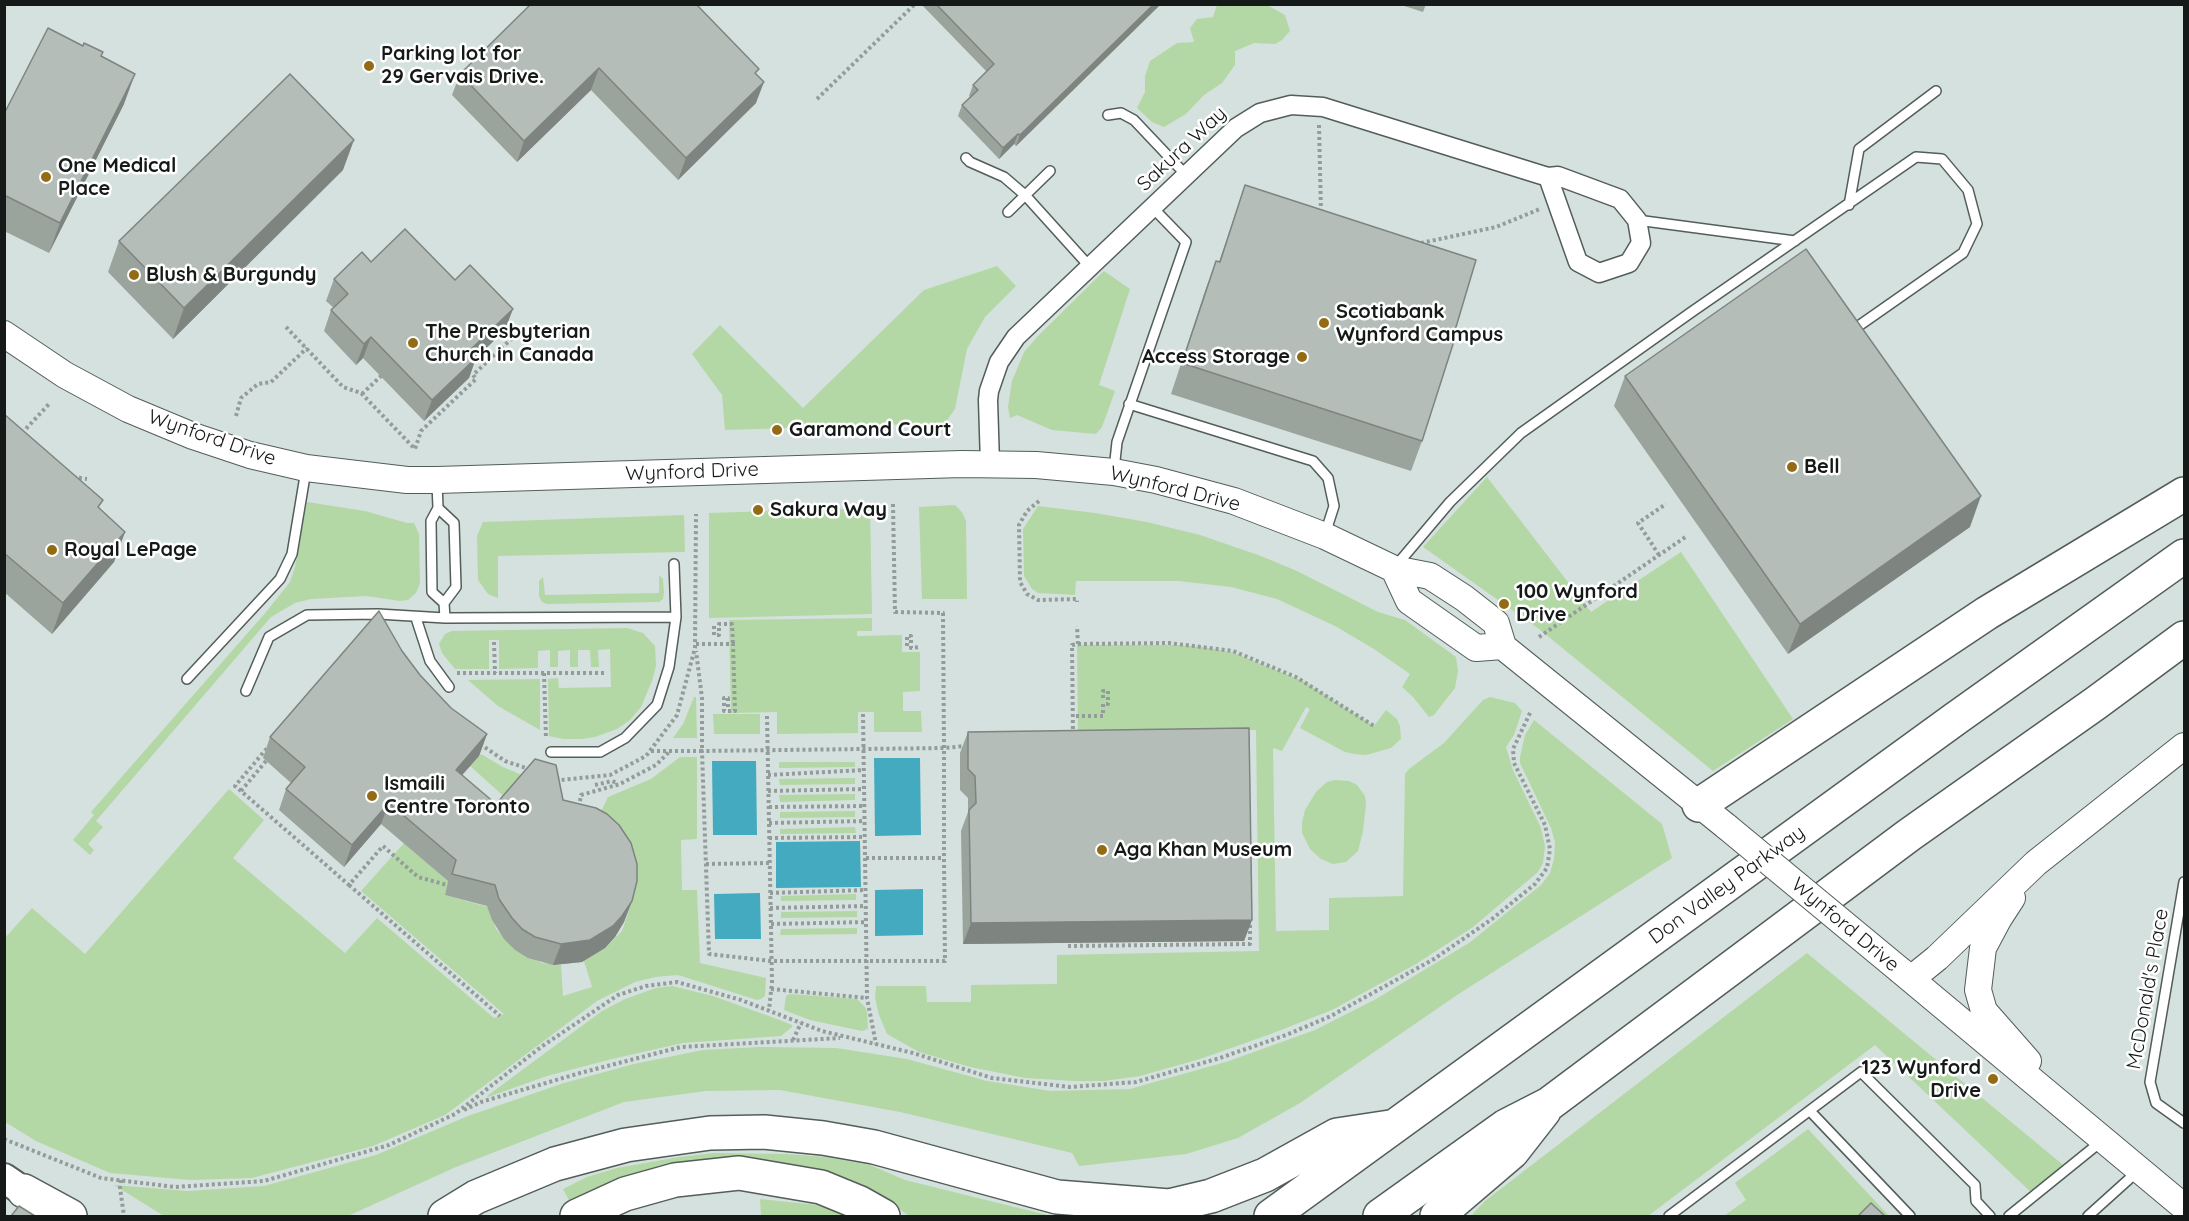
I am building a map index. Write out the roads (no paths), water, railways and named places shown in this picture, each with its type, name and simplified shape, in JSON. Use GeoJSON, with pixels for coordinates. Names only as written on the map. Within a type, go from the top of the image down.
{"type":"FeatureCollection","features":[{"type":"Feature","properties":{"kind":"highway"},"geometry":{"type":"LineString","coordinates":[[1700,804],[1987,613],[2184,494]]}},
{"type":"Feature","properties":{"kind":"highway","name":"Don Valley Parkway"},"geometry":{"type":"LineString","coordinates":[[1271,1216],[1955,719],[2184,556]]}},
{"type":"Feature","properties":{"kind":"highway"},"geometry":{"type":"LineString","coordinates":[[1380,1216],[1506,1126],[1549,1104],[1909,835],[2184,638]]}},
{"type":"Feature","properties":{"kind":"highway"},"geometry":{"type":"LineString","coordinates":[[1437,1216],[1512,1152],[1549,1104]]}},
{"type":"Feature","properties":{"kind":"highway"},"geometry":{"type":"LineString","coordinates":[[445,1216],[476,1197],[555,1164],[626,1145],[710,1133],[764,1132],[823,1138],[874,1147],[1057,1197],[1169,1206],[1211,1196],[1266,1175],[1336,1135],[1396,1126]]}},
{"type":"Feature","properties":{"kind":"highway"},"geometry":{"type":"LineString","coordinates":[[491,1216],[626,1145]]}},
{"type":"Feature","properties":{"kind":"highway"},"geometry":{"type":"LineString","coordinates":[[577,1216],[625,1194],[675,1180],[739,1173],[821,1187],[860,1203],[883,1216]]}},
{"type":"Feature","properties":{"kind":"highway"},"geometry":{"type":"LineString","coordinates":[[14,1185],[70,1216]]}},
{"type":"Feature","properties":{"kind":"main road"},"geometry":{"type":"LineString","coordinates":[[14,1185],[62,1216]]}},
{"type":"Feature","properties":{"kind":"street","name":"Sakura Way"},"geometry":{"type":"LineString","coordinates":[[990,464],[988,400],[990,386],[999,362],[1016,337],[1236,128],[1252,117],[1282,106],[1318,107],[1548,177],[1558,176],[1620,199],[1637,220]]}},
{"type":"Feature","properties":{"kind":"street"},"geometry":{"type":"LineString","coordinates":[[1548,177],[1578,262],[1599,273],[1629,263],[1641,243],[1637,220]]}},
{"type":"Feature","properties":{"kind":"street","name":"Wynford Drive"},"geometry":{"type":"LineString","coordinates":[[4,334],[65,375],[128,409],[193,436],[250,455],[306,468],[407,480],[990,464],[1036,465],[1114,472],[1156,480],[1234,501],[1325,536],[1394,569],[1430,576],[1464,598],[1496,623],[1503,646],[1700,804],[2178,1203]]}},
{"type":"Feature","properties":{"kind":"street"},"geometry":{"type":"LineString","coordinates":[[1394,569],[1409,601],[1476,648],[1503,646]]}},
{"type":"Feature","properties":{"kind":"street"},"geometry":{"type":"LineString","coordinates":[[1906,975],[1937,958],[2036,863],[2184,746]]}},
{"type":"Feature","properties":{"kind":"street"},"geometry":{"type":"LineString","coordinates":[[2036,863],[1999,918],[1983,948],[1978,990],[1984,1011],[2096,1134]]}},
{"type":"Feature","properties":{"kind":"lane"},"geometry":{"type":"LineString","coordinates":[[1849,204],[1859,149],[1936,91]]}},
{"type":"Feature","properties":{"kind":"lane"},"geometry":{"type":"LineString","coordinates":[[1108,115],[1121,113],[1134,120],[1186,175]]}},
{"type":"Feature","properties":{"kind":"lane"},"geometry":{"type":"LineString","coordinates":[[1394,569],[1450,502],[1521,433],[1693,310],[1916,157],[1942,159],[1968,190],[1977,224],[1963,253],[1860,325]]}},
{"type":"Feature","properties":{"kind":"lane"},"geometry":{"type":"LineString","coordinates":[[966,158],[1004,177],[1025,195],[1090,267]]}},
{"type":"Feature","properties":{"kind":"lane"},"geometry":{"type":"LineString","coordinates":[[1008,212],[1050,171]]}},
{"type":"Feature","properties":{"kind":"lane"},"geometry":{"type":"LineString","coordinates":[[1114,472],[1116,442],[1186,242],[1152,207]]}},
{"type":"Feature","properties":{"kind":"lane"},"geometry":{"type":"LineString","coordinates":[[1637,220],[1795,241]]}},
{"type":"Feature","properties":{"kind":"lane"},"geometry":{"type":"LineString","coordinates":[[1130,404],[1313,461],[1328,478],[1334,507],[1325,536]]}},
{"type":"Feature","properties":{"kind":"lane"},"geometry":{"type":"LineString","coordinates":[[187,679],[280,579],[292,554],[306,468]]}},
{"type":"Feature","properties":{"kind":"lane"},"geometry":{"type":"LineString","coordinates":[[437,480],[438,508],[431,521],[432,592],[444,603]]}},
{"type":"Feature","properties":{"kind":"lane"},"geometry":{"type":"LineString","coordinates":[[438,508],[454,523],[456,587],[444,603],[445,618]]}},
{"type":"Feature","properties":{"kind":"lane"},"geometry":{"type":"LineString","coordinates":[[551,752],[600,752],[625,738],[657,705],[669,667],[676,617],[674,564]]}},
{"type":"Feature","properties":{"kind":"lane"},"geometry":{"type":"LineString","coordinates":[[246,691],[269,637],[307,615],[378,614],[416,618],[676,617]]}},
{"type":"Feature","properties":{"kind":"lane"},"geometry":{"type":"LineString","coordinates":[[416,618],[430,661],[449,687]]}},
{"type":"Feature","properties":{"kind":"lane","name":"McDonald's Place"},"geometry":{"type":"LineString","coordinates":[[2184,882],[2150,1082],[2156,1103],[2184,1123]]}},
{"type":"Feature","properties":{"kind":"lane"},"geometry":{"type":"LineString","coordinates":[[2173,949],[2184,950]]}},
{"type":"Feature","properties":{"kind":"lane"},"geometry":{"type":"LineString","coordinates":[[1669,1216],[1861,1072],[1975,1185],[1976,1201],[1990,1216]]}},
{"type":"Feature","properties":{"kind":"lane"},"geometry":{"type":"LineString","coordinates":[[1810,1111],[1910,1216]]}},
{"type":"Feature","properties":{"kind":"lane"},"geometry":{"type":"LineString","coordinates":[[2009,1216],[2096,1134]]}},
{"type":"Feature","properties":{"kind":"lane"},"geometry":{"type":"LineString","coordinates":[[2088,1216],[2139,1170]]}},
{"type":"Feature","properties":{"kind":"water"},"geometry":{"type":"Polygon","coordinates":[[[874,758],[920,758],[921,835],[875,836],[874,758]]]}},
{"type":"Feature","properties":{"kind":"water"},"geometry":{"type":"Polygon","coordinates":[[[712,761],[756,761],[757,835],[713,835],[712,761]]]}},
{"type":"Feature","properties":{"kind":"water"},"geometry":{"type":"Polygon","coordinates":[[[860,841],[861,887],[776,888],[776,842],[860,841]]]}},
{"type":"Feature","properties":{"kind":"water"},"geometry":{"type":"Polygon","coordinates":[[[923,889],[923,935],[875,936],[875,890],[923,889]]]}},
{"type":"Feature","properties":{"kind":"water"},"geometry":{"type":"Polygon","coordinates":[[[760,893],[761,939],[715,939],[714,894],[760,893]]]}},
{"type":"Feature","properties":{"kind":"place","name":"Parking lot for 29 Gervais Drive."},"geometry":{"type":"Point","coordinates":[369,66]}},
{"type":"Feature","properties":{"kind":"place","name":"One Medical Place"},"geometry":{"type":"Point","coordinates":[46,177]}},
{"type":"Feature","properties":{"kind":"place","name":"Blush & Burgundy"},"geometry":{"type":"Point","coordinates":[134,275]}},
{"type":"Feature","properties":{"kind":"place","name":"Scotiabank Wynford Campus"},"geometry":{"type":"Point","coordinates":[1324,323]}},
{"type":"Feature","properties":{"kind":"place","name":"The Presbyterian Church in Canada"},"geometry":{"type":"Point","coordinates":[413,343]}},
{"type":"Feature","properties":{"kind":"place","name":"Access Storage"},"geometry":{"type":"Point","coordinates":[1302,357]}},
{"type":"Feature","properties":{"kind":"place","name":"Garamond Court"},"geometry":{"type":"Point","coordinates":[777,430]}},
{"type":"Feature","properties":{"kind":"place","name":"Bell"},"geometry":{"type":"Point","coordinates":[1792,467]}},
{"type":"Feature","properties":{"kind":"place","name":"Sakura Way"},"geometry":{"type":"Point","coordinates":[758,510]}},
{"type":"Feature","properties":{"kind":"place","name":"Royal LePage"},"geometry":{"type":"Point","coordinates":[52,550]}},
{"type":"Feature","properties":{"kind":"place","name":"100 Wynford Drive"},"geometry":{"type":"Point","coordinates":[1504,604]}},
{"type":"Feature","properties":{"kind":"place","name":"Ismaili Centre Toronto"},"geometry":{"type":"Point","coordinates":[372,796]}},
{"type":"Feature","properties":{"kind":"place","name":"Aga Khan Museum"},"geometry":{"type":"Point","coordinates":[1102,850]}},
{"type":"Feature","properties":{"kind":"place","name":"123 Wynford Drive"},"geometry":{"type":"Point","coordinates":[1993,1079]}}]}
